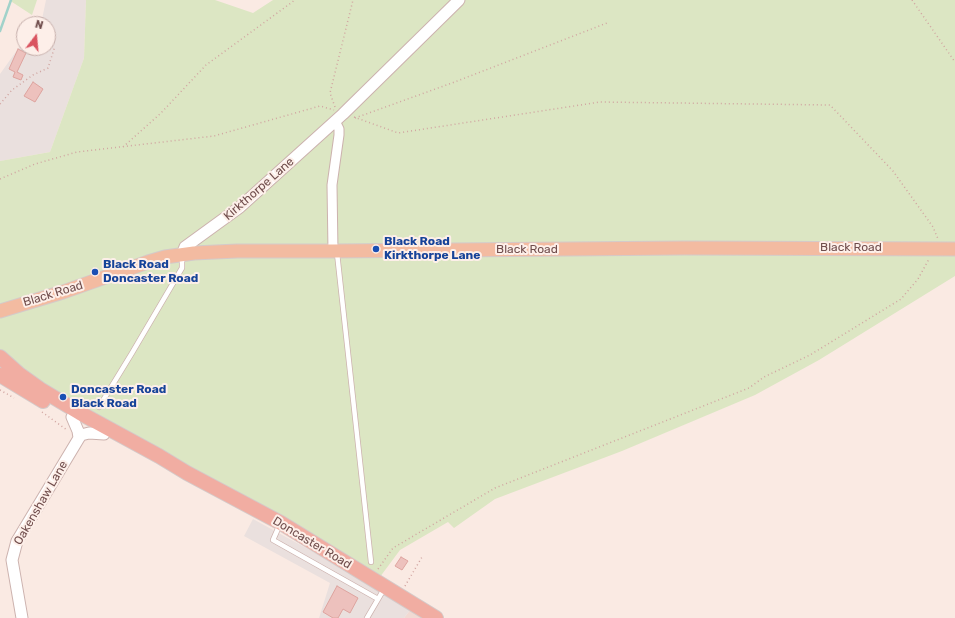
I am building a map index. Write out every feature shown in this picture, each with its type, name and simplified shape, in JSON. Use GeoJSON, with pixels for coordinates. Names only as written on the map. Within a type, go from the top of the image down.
{"type":"FeatureCollection","features":[{"type":"Feature","properties":{"kind":"highway","name":"Doncaster Road"},"geometry":{"type":"LineString","coordinates":[[0,357],[19,374],[76,415],[83,433],[104,434],[187,473],[281,523],[381,593],[399,596],[436,618]]}},
{"type":"Feature","properties":{"kind":"highway","name":"Doncaster Road"},"geometry":{"type":"LineString","coordinates":[[0,375],[4,384],[76,415],[159,456],[187,473]]}},
{"type":"Feature","properties":{"kind":"main road","name":"Black Road"},"geometry":{"type":"LineString","coordinates":[[3,310],[64,292],[148,262],[182,255],[237,251],[684,248],[955,249]]}},
{"type":"Feature","properties":{"kind":"street","name":"Kirkthorpe Lane"},"geometry":{"type":"LineString","coordinates":[[182,255],[185,247],[240,208],[339,117],[459,0]]}},
{"type":"Feature","properties":{"kind":"street"},"geometry":{"type":"LineString","coordinates":[[335,251],[332,185],[339,135],[339,117]]}},
{"type":"Feature","properties":{"kind":"street","name":"Oakenshaw Lane"},"geometry":{"type":"LineString","coordinates":[[22,618],[12,560],[17,542],[83,433]]}},
{"type":"Feature","properties":{"kind":"lane"},"geometry":{"type":"LineString","coordinates":[[335,251],[371,562]]}},
{"type":"Feature","properties":{"kind":"lane"},"geometry":{"type":"LineString","coordinates":[[99,407],[182,268],[182,255]]}},
{"type":"Feature","properties":{"kind":"lane"},"geometry":{"type":"LineString","coordinates":[[367,618],[381,593]]}},
{"type":"Feature","properties":{"kind":"path"},"geometry":{"type":"LineString","coordinates":[[123,147],[161,113],[206,65],[295,0]]}},
{"type":"Feature","properties":{"kind":"path"},"geometry":{"type":"LineString","coordinates":[[0,179],[35,164],[77,152],[214,136],[320,106],[336,111],[330,93],[353,0]]}},
{"type":"Feature","properties":{"kind":"path"},"geometry":{"type":"LineString","coordinates":[[912,0],[955,62]]}},
{"type":"Feature","properties":{"kind":"path"},"geometry":{"type":"LineString","coordinates":[[355,118],[452,83],[607,23]]}},
{"type":"Feature","properties":{"kind":"path"},"geometry":{"type":"LineString","coordinates":[[0,104],[12,90],[33,75],[48,68],[52,56]]}},
{"type":"Feature","properties":{"kind":"path"},"geometry":{"type":"LineString","coordinates":[[339,117],[355,118],[398,133],[600,102],[830,105],[893,171],[932,227],[937,248],[918,279],[901,299],[810,355],[764,377],[749,388],[495,488],[393,548],[377,570]]}},
{"type":"Feature","properties":{"kind":"path"},"geometry":{"type":"LineString","coordinates":[[4,384],[20,401]]}},
{"type":"Feature","properties":{"kind":"path"},"geometry":{"type":"LineString","coordinates":[[40,411],[83,433]]}},
{"type":"Feature","properties":{"kind":"path"},"geometry":{"type":"LineString","coordinates":[[399,596],[422,557]]}},
{"type":"Feature","properties":{"kind":"shaded area"},"geometry":{"type":"Polygon","coordinates":[[[46,0],[86,0],[84,58],[50,152],[0,161],[0,74],[16,52],[16,56],[56,56],[56,16],[43,16],[46,0]]]}},
{"type":"Feature","properties":{"kind":"shaded area"},"geometry":{"type":"Polygon","coordinates":[[[253,519],[414,605],[404,618],[319,618],[330,583],[244,536],[253,519]]]}},
{"type":"Feature","properties":{"kind":"shaded area"},"geometry":{"type":"Polygon","coordinates":[[[414,605],[436,618],[404,618],[414,605]]]}},
{"type":"Feature","properties":{"kind":"green space"},"geometry":{"type":"Polygon","coordinates":[[[9,0],[37,0],[32,15],[9,0]]]}},
{"type":"Feature","properties":{"kind":"green space"},"geometry":{"type":"Polygon","coordinates":[[[86,0],[215,0],[253,13],[273,0],[955,0],[955,276],[819,360],[755,395],[622,451],[495,499],[454,528],[448,522],[400,550],[377,581],[187,473],[0,357],[0,161],[50,152],[84,58],[86,0]]]}},
{"type":"Feature","properties":{"kind":"building"},"geometry":{"type":"Polygon","coordinates":[[[16,53],[16,56],[25,56],[17,72],[23,75],[21,80],[13,77],[15,72],[9,69],[16,53]]]}},
{"type":"Feature","properties":{"kind":"building"},"geometry":{"type":"Polygon","coordinates":[[[33,82],[43,89],[35,102],[24,96],[33,82]]]}},
{"type":"Feature","properties":{"kind":"building"},"geometry":{"type":"Polygon","coordinates":[[[401,557],[408,561],[402,570],[395,566],[401,557]]]}},
{"type":"Feature","properties":{"kind":"building"},"geometry":{"type":"Polygon","coordinates":[[[337,586],[358,598],[350,613],[343,609],[338,618],[333,618],[323,612],[337,586]]]}},
{"type":"Feature","properties":{"kind":"waterway"},"geometry":{"type":"LineString","coordinates":[[0,31],[11,0]]}},
{"type":"Feature","properties":{"kind":"place","name":"Black Road Kirkthorpe Lane"},"geometry":{"type":"Point","coordinates":[376,249]}},
{"type":"Feature","properties":{"kind":"place","name":"Black Road Doncaster Road"},"geometry":{"type":"Point","coordinates":[95,272]}},
{"type":"Feature","properties":{"kind":"place","name":"Doncaster Road Black Road"},"geometry":{"type":"Point","coordinates":[63,397]}}]}
